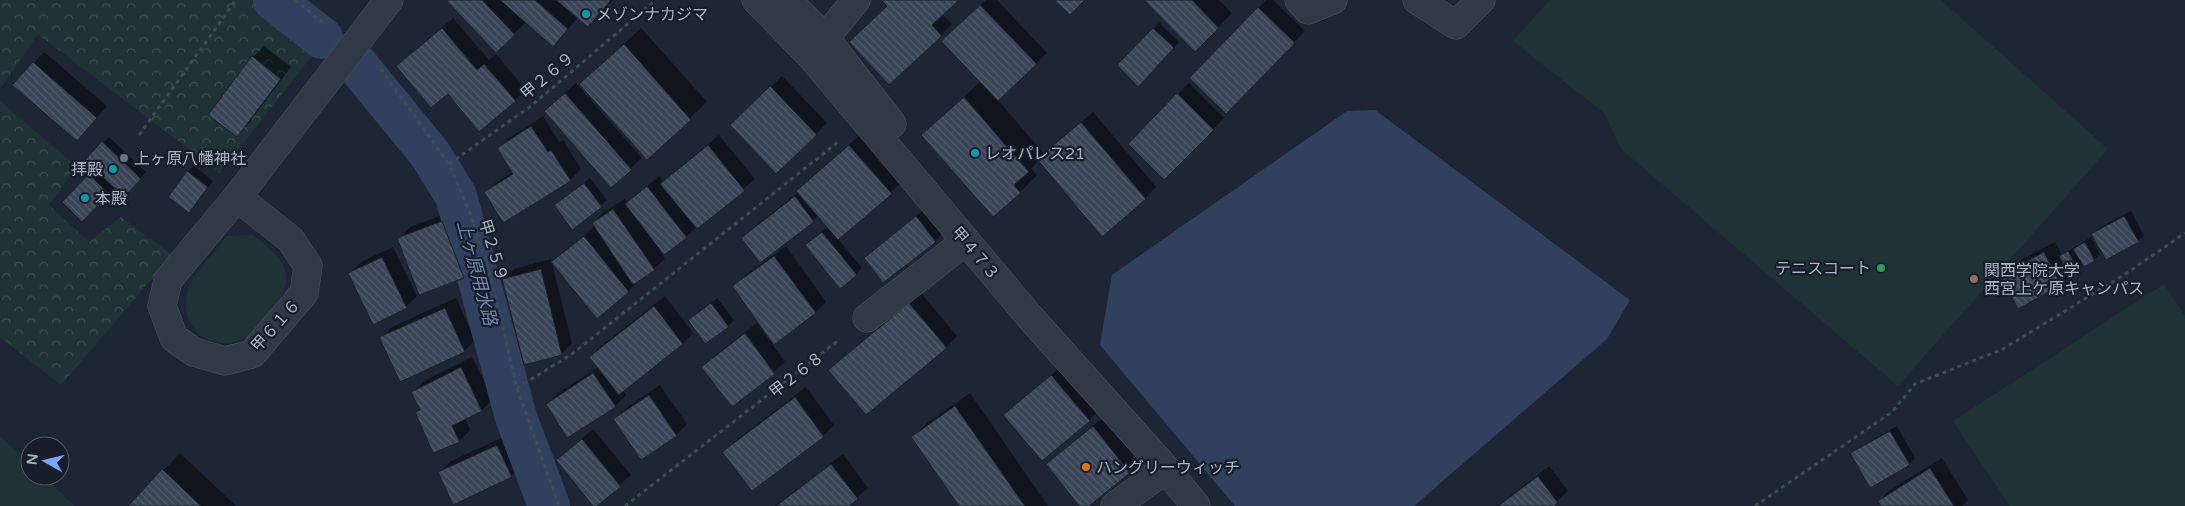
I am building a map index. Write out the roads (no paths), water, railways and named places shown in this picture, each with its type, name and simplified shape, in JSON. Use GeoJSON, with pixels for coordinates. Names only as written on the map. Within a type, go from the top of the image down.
{"type":"FeatureCollection","features":[{"type":"Feature","properties":{"kind":"street","name":"甲６１６"},"geometry":{"type":"LineString","coordinates":[[238,197],[291,240],[308,266],[304,293],[252,354],[225,361],[194,352],[174,338],[162,306],[168,280],[238,197],[389,0]]}},
{"type":"Feature","properties":{"kind":"street","name":"甲４７３"},"geometry":{"type":"LineString","coordinates":[[756,0],[810,55],[1030,316],[1166,469],[1196,506]]}},
{"type":"Feature","properties":{"kind":"street"},"geometry":{"type":"LineString","coordinates":[[787,0],[825,38],[941,188],[947,218]]}},
{"type":"Feature","properties":{"kind":"street"},"geometry":{"type":"LineString","coordinates":[[825,38],[856,0]]}},
{"type":"Feature","properties":{"kind":"street"},"geometry":{"type":"LineString","coordinates":[[1299,0],[1308,10],[1334,0]]}},
{"type":"Feature","properties":{"kind":"street"},"geometry":{"type":"LineString","coordinates":[[1417,0],[1456,25],[1481,0]]}},
{"type":"Feature","properties":{"kind":"street"},"geometry":{"type":"LineString","coordinates":[[867,318],[966,241]]}},
{"type":"Feature","properties":{"kind":"street"},"geometry":{"type":"LineString","coordinates":[[1115,506],[1166,469]]}},
{"type":"Feature","properties":{"kind":"water"},"geometry":{"type":"Polygon","coordinates":[[[1375,110],[1630,300],[1607,339],[1414,506],[1235,506],[1100,345],[1112,275],[1347,111],[1375,110]]]}},
{"type":"Feature","properties":{"kind":"waterway","name":"上ヶ原用水路"},"geometry":{"type":"LineString","coordinates":[[274,0],[322,38]]}},
{"type":"Feature","properties":{"kind":"waterway","name":"上ヶ原用水路"},"geometry":{"type":"LineString","coordinates":[[358,66],[430,154],[456,196],[516,417],[549,506]]}},
{"type":"Feature","properties":{"kind":"place","name":"メゾンナカジマ"},"geometry":{"type":"Point","coordinates":[586,14]}},
{"type":"Feature","properties":{"kind":"place","name":"レオパレス21"},"geometry":{"type":"Point","coordinates":[975,153]}},
{"type":"Feature","properties":{"kind":"place","name":"上ヶ原八幡神社"},"geometry":{"type":"Point","coordinates":[124,158]}},
{"type":"Feature","properties":{"kind":"place","name":"拝殿"},"geometry":{"type":"Point","coordinates":[113,169]}},
{"type":"Feature","properties":{"kind":"place","name":"本殿"},"geometry":{"type":"Point","coordinates":[85,198]}},
{"type":"Feature","properties":{"kind":"place","name":"テニスコート"},"geometry":{"type":"Point","coordinates":[1881,268]}},
{"type":"Feature","properties":{"kind":"place","name":"関西学院大学 西宮上ケ原キャンパス"},"geometry":{"type":"Point","coordinates":[1974,279]}},
{"type":"Feature","properties":{"kind":"place","name":"ハングリーウィッチ"},"geometry":{"type":"Point","coordinates":[1086,467]}}]}
